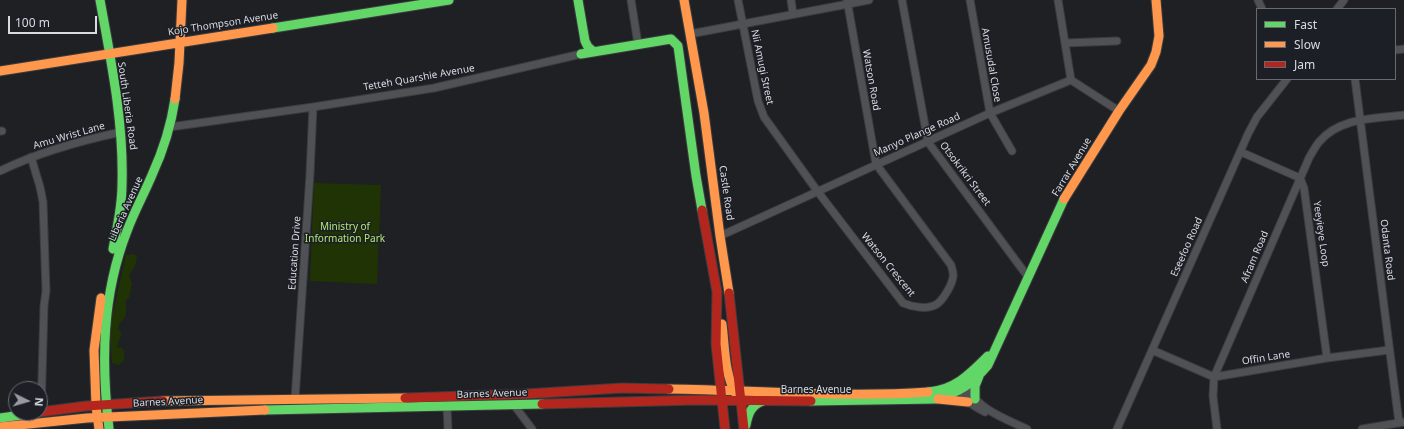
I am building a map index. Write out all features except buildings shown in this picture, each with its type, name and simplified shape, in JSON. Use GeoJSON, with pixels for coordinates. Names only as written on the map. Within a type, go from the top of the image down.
{"type":"FeatureCollection","features":[{"type":"Feature","properties":{"kind":"main road","name":"South Liberia Road"},"geometry":{"type":"LineString","coordinates":[[100,0],[121,132],[123,171],[120,216]]}},
{"type":"Feature","properties":{"kind":"main road","name":"Liberia Avenue"},"geometry":{"type":"LineString","coordinates":[[101,405],[106,312],[114,270],[130,220],[156,168],[170,127],[176,95],[181,42],[182,0]]}},
{"type":"Feature","properties":{"kind":"main road","name":"Kojo Thompson Avenue"},"geometry":{"type":"LineString","coordinates":[[0,71],[402,4],[449,0]]}},
{"type":"Feature","properties":{"kind":"main road"},"geometry":{"type":"LineString","coordinates":[[578,0],[585,42],[594,52]]}},
{"type":"Feature","properties":{"kind":"main road","name":"Castle Road"},"geometry":{"type":"LineString","coordinates":[[684,0],[704,113],[720,236],[729,289],[739,376],[737,393],[744,429]]}},
{"type":"Feature","properties":{"kind":"main road","name":"Farrar Avenue"},"geometry":{"type":"LineString","coordinates":[[979,376],[988,365],[1064,201],[1119,111],[1145,74],[1156,52],[1159,36],[1156,0]]}},
{"type":"Feature","properties":{"kind":"main road","name":"Tetteh Quarshie Avenue"},"geometry":{"type":"LineString","coordinates":[[581,54],[670,39],[674,41],[678,46],[688,116]]}},
{"type":"Feature","properties":{"kind":"main road"},"geometry":{"type":"LineString","coordinates":[[581,54],[585,42]]}},
{"type":"Feature","properties":{"kind":"main road"},"geometry":{"type":"LineString","coordinates":[[704,113],[688,116],[696,176],[720,304],[728,366],[737,393]]}},
{"type":"Feature","properties":{"kind":"main road","name":"Liberia Avenue"},"geometry":{"type":"LineString","coordinates":[[99,429],[102,417],[95,336],[101,297],[120,216]]}},
{"type":"Feature","properties":{"kind":"main road"},"geometry":{"type":"LineString","coordinates":[[120,216],[130,220]]}},
{"type":"Feature","properties":{"kind":"main road"},"geometry":{"type":"LineString","coordinates":[[717,292],[715,310],[720,389],[724,400],[727,428]]}},
{"type":"Feature","properties":{"kind":"main road","name":"Farrar Avenue"},"geometry":{"type":"LineString","coordinates":[[961,385],[996,347]]}},
{"type":"Feature","properties":{"kind":"main road"},"geometry":{"type":"LineString","coordinates":[[701,389],[711,384],[719,373]]}},
{"type":"Feature","properties":{"kind":"main road"},"geometry":{"type":"LineString","coordinates":[[739,376],[746,386],[760,391]]}},
{"type":"Feature","properties":{"kind":"main road"},"geometry":{"type":"LineString","coordinates":[[936,399],[953,402],[972,401],[979,376]]}},
{"type":"Feature","properties":{"kind":"main road","name":"Barnes Avenue"},"geometry":{"type":"LineString","coordinates":[[48,412],[101,405],[170,401],[524,394],[622,388],[720,389],[764,400],[823,401],[936,399],[979,376]]}},
{"type":"Feature","properties":{"kind":"main road","name":"Barnes Avenue"},"geometry":{"type":"LineString","coordinates":[[0,427],[102,417],[229,411],[724,400],[737,393],[760,391],[831,394],[908,393],[937,391],[961,385]]}},
{"type":"Feature","properties":{"kind":"main road"},"geometry":{"type":"LineString","coordinates":[[697,400],[715,408],[720,414],[727,428]]}},
{"type":"Feature","properties":{"kind":"main road"},"geometry":{"type":"LineString","coordinates":[[744,429],[752,407],[758,402],[764,400]]}},
{"type":"Feature","properties":{"kind":"main road","name":"Liberia Avenue"},"geometry":{"type":"LineString","coordinates":[[102,417],[109,429]]}},
{"type":"Feature","properties":{"kind":"street"},"geometry":{"type":"LineString","coordinates":[[631,0],[638,44]]}},
{"type":"Feature","properties":{"kind":"street","name":"Nii Amugi Street"},"geometry":{"type":"LineString","coordinates":[[738,0],[758,101],[764,117],[818,192]]}},
{"type":"Feature","properties":{"kind":"street"},"geometry":{"type":"LineString","coordinates":[[791,0],[793,14]]}},
{"type":"Feature","properties":{"kind":"street"},"geometry":{"type":"LineString","coordinates":[[690,34],[847,2],[870,0]]}},
{"type":"Feature","properties":{"kind":"street","name":"Otsokrikri Street"},"geometry":{"type":"LineString","coordinates":[[902,0],[928,142],[1028,277]]}},
{"type":"Feature","properties":{"kind":"street","name":"Amusudal Close"},"geometry":{"type":"LineString","coordinates":[[970,0],[990,113],[1012,151]]}},
{"type":"Feature","properties":{"kind":"street"},"geometry":{"type":"LineString","coordinates":[[1058,0],[1071,80],[1119,111]]}},
{"type":"Feature","properties":{"kind":"street"},"geometry":{"type":"LineString","coordinates":[[1338,8],[1344,0]]}},
{"type":"Feature","properties":{"kind":"street","name":"Watson Road"},"geometry":{"type":"LineString","coordinates":[[847,2],[876,164]]}},
{"type":"Feature","properties":{"kind":"street"},"geometry":{"type":"LineString","coordinates":[[1065,43],[1117,41]]}},
{"type":"Feature","properties":{"kind":"street","name":"Tetteh Quarshie Avenue"},"geometry":{"type":"LineString","coordinates":[[170,127],[434,88],[581,54]]}},
{"type":"Feature","properties":{"kind":"street","name":"Manyo Plange Road"},"geometry":{"type":"LineString","coordinates":[[720,236],[990,113],[1071,80]]}},
{"type":"Feature","properties":{"kind":"street","name":"Eseefoo Road"},"geometry":{"type":"LineString","coordinates":[[1117,429],[1248,134],[1257,118],[1286,80]]}},
{"type":"Feature","properties":{"kind":"street","name":"Odanta Road"},"geometry":{"type":"LineString","coordinates":[[1355,80],[1389,350],[1401,423]]}},
{"type":"Feature","properties":{"kind":"street","name":"Education Drive"},"geometry":{"type":"LineString","coordinates":[[295,399],[313,107]]}},
{"type":"Feature","properties":{"kind":"street","name":"Afram Road"},"geometry":{"type":"LineString","coordinates":[[1218,429],[1214,396],[1214,377],[1309,158],[1319,142],[1343,124],[1360,120],[1404,115]]}},
{"type":"Feature","properties":{"kind":"street","name":"Amu Wrist Lane"},"geometry":{"type":"LineString","coordinates":[[0,171],[31,157],[64,146],[121,132]]}},
{"type":"Feature","properties":{"kind":"street"},"geometry":{"type":"LineString","coordinates":[[1241,152],[1300,178]]}},
{"type":"Feature","properties":{"kind":"street"},"geometry":{"type":"LineString","coordinates":[[31,157],[40,187],[45,240],[46,291],[40,381]]}},
{"type":"Feature","properties":{"kind":"street","name":"Watson Crescent"},"geometry":{"type":"LineString","coordinates":[[818,192],[903,303],[914,307],[928,307],[937,304],[948,290],[954,276],[951,265],[876,164]]}},
{"type":"Feature","properties":{"kind":"street","name":"Yeeyieye Loop"},"geometry":{"type":"LineString","coordinates":[[1300,178],[1304,188],[1327,358]]}},
{"type":"Feature","properties":{"kind":"street"},"geometry":{"type":"LineString","coordinates":[[1152,350],[1214,377]]}},
{"type":"Feature","properties":{"kind":"street","name":"Offin Lane"},"geometry":{"type":"LineString","coordinates":[[1214,377],[1327,358],[1389,350]]}},
{"type":"Feature","properties":{"kind":"street"},"geometry":{"type":"LineString","coordinates":[[961,385],[972,401],[993,414],[1027,429]]}},
{"type":"Feature","properties":{"kind":"street"},"geometry":{"type":"LineString","coordinates":[[514,405],[532,429]]}},
{"type":"Feature","properties":{"kind":"street"},"geometry":{"type":"LineString","coordinates":[[447,407],[448,429]]}},
{"type":"Feature","properties":{"kind":"street"},"geometry":{"type":"LineString","coordinates":[[1362,429],[1401,423]]}},
{"type":"Feature","properties":{"kind":"green space","name":"Ministry of Information Park"},"geometry":{"type":"Polygon","coordinates":[[[314,183],[381,185],[377,284],[310,281],[314,183]]]}},
{"type":"Feature","properties":{"kind":"green space"},"geometry":{"type":"Polygon","coordinates":[[[134,254],[137,257],[135,266],[129,275],[132,283],[129,298],[126,300],[126,315],[120,322],[118,329],[121,333],[117,347],[122,348],[124,351],[124,360],[119,365],[112,363],[110,329],[126,255],[134,254]]]}},
{"type":"Feature","properties":{"kind":"traffic: fast"},"geometry":{"type":"LineString","coordinates":[[100,0],[116,92],[121,139],[122,193],[113,249]]}},
{"type":"Feature","properties":{"kind":"traffic: fast"},"geometry":{"type":"LineString","coordinates":[[273,28],[449,0]]}},
{"type":"Feature","properties":{"kind":"traffic: fast"},"geometry":{"type":"LineString","coordinates":[[578,0],[585,41],[588,47],[594,52]]}},
{"type":"Feature","properties":{"kind":"traffic: fast"},"geometry":{"type":"LineString","coordinates":[[581,54],[671,39],[678,46],[702,210]]}},
{"type":"Feature","properties":{"kind":"traffic: fast"},"geometry":{"type":"LineString","coordinates":[[109,429],[105,378],[108,304],[119,255],[127,231],[163,148],[169,129],[175,99]]}},
{"type":"Feature","properties":{"kind":"traffic: fast"},"geometry":{"type":"LineString","coordinates":[[811,401],[936,399],[959,390],[971,382],[988,365],[1064,199]]}},
{"type":"Feature","properties":{"kind":"traffic: fast"},"geometry":{"type":"LineString","coordinates":[[928,392],[938,391],[961,380],[988,356]]}},
{"type":"Feature","properties":{"kind":"traffic: fast"},"geometry":{"type":"LineString","coordinates":[[975,399],[975,386],[979,376]]}},
{"type":"Feature","properties":{"kind":"traffic: fast"},"geometry":{"type":"LineString","coordinates":[[746,425],[753,407],[763,401]]}},
{"type":"Feature","properties":{"kind":"traffic: fast"},"geometry":{"type":"LineString","coordinates":[[265,410],[542,404]]}},
{"type":"Feature","properties":{"kind":"traffic: fast"},"geometry":{"type":"LineString","coordinates":[[0,418],[8,417]]}},
{"type":"Feature","properties":{"kind":"traffic: slow"},"geometry":{"type":"LineString","coordinates":[[175,99],[179,63],[182,0]]}},
{"type":"Feature","properties":{"kind":"traffic: slow"},"geometry":{"type":"LineString","coordinates":[[684,0],[704,113],[729,293]]}},
{"type":"Feature","properties":{"kind":"traffic: slow"},"geometry":{"type":"LineString","coordinates":[[1064,199],[1119,111],[1151,65],[1156,52],[1159,36],[1156,0]]}},
{"type":"Feature","properties":{"kind":"traffic: slow"},"geometry":{"type":"LineString","coordinates":[[0,71],[273,28]]}},
{"type":"Feature","properties":{"kind":"traffic: slow"},"geometry":{"type":"LineString","coordinates":[[99,429],[96,406],[94,350],[101,298]]}},
{"type":"Feature","properties":{"kind":"traffic: slow"},"geometry":{"type":"LineString","coordinates":[[722,324],[727,369],[736,394]]}},
{"type":"Feature","properties":{"kind":"traffic: slow"},"geometry":{"type":"LineString","coordinates":[[669,389],[831,394],[896,394],[928,392]]}},
{"type":"Feature","properties":{"kind":"traffic: slow"},"geometry":{"type":"LineString","coordinates":[[163,401],[405,398]]}},
{"type":"Feature","properties":{"kind":"traffic: slow"},"geometry":{"type":"LineString","coordinates":[[938,399],[968,402]]}},
{"type":"Feature","properties":{"kind":"traffic: slow"},"geometry":{"type":"LineString","coordinates":[[0,427],[87,418],[265,410]]}},
{"type":"Feature","properties":{"kind":"traffic: jam"},"geometry":{"type":"LineString","coordinates":[[702,210],[717,292],[716,344],[725,429]]}},
{"type":"Feature","properties":{"kind":"traffic: jam"},"geometry":{"type":"LineString","coordinates":[[729,293],[744,429]]}},
{"type":"Feature","properties":{"kind":"traffic: jam"},"geometry":{"type":"LineString","coordinates":[[405,398],[525,394],[622,388],[669,389]]}},
{"type":"Feature","properties":{"kind":"traffic: jam"},"geometry":{"type":"LineString","coordinates":[[542,404],[697,400],[811,401]]}},
{"type":"Feature","properties":{"kind":"traffic: jam"},"geometry":{"type":"LineString","coordinates":[[48,411],[86,406],[163,401]]}}]}
